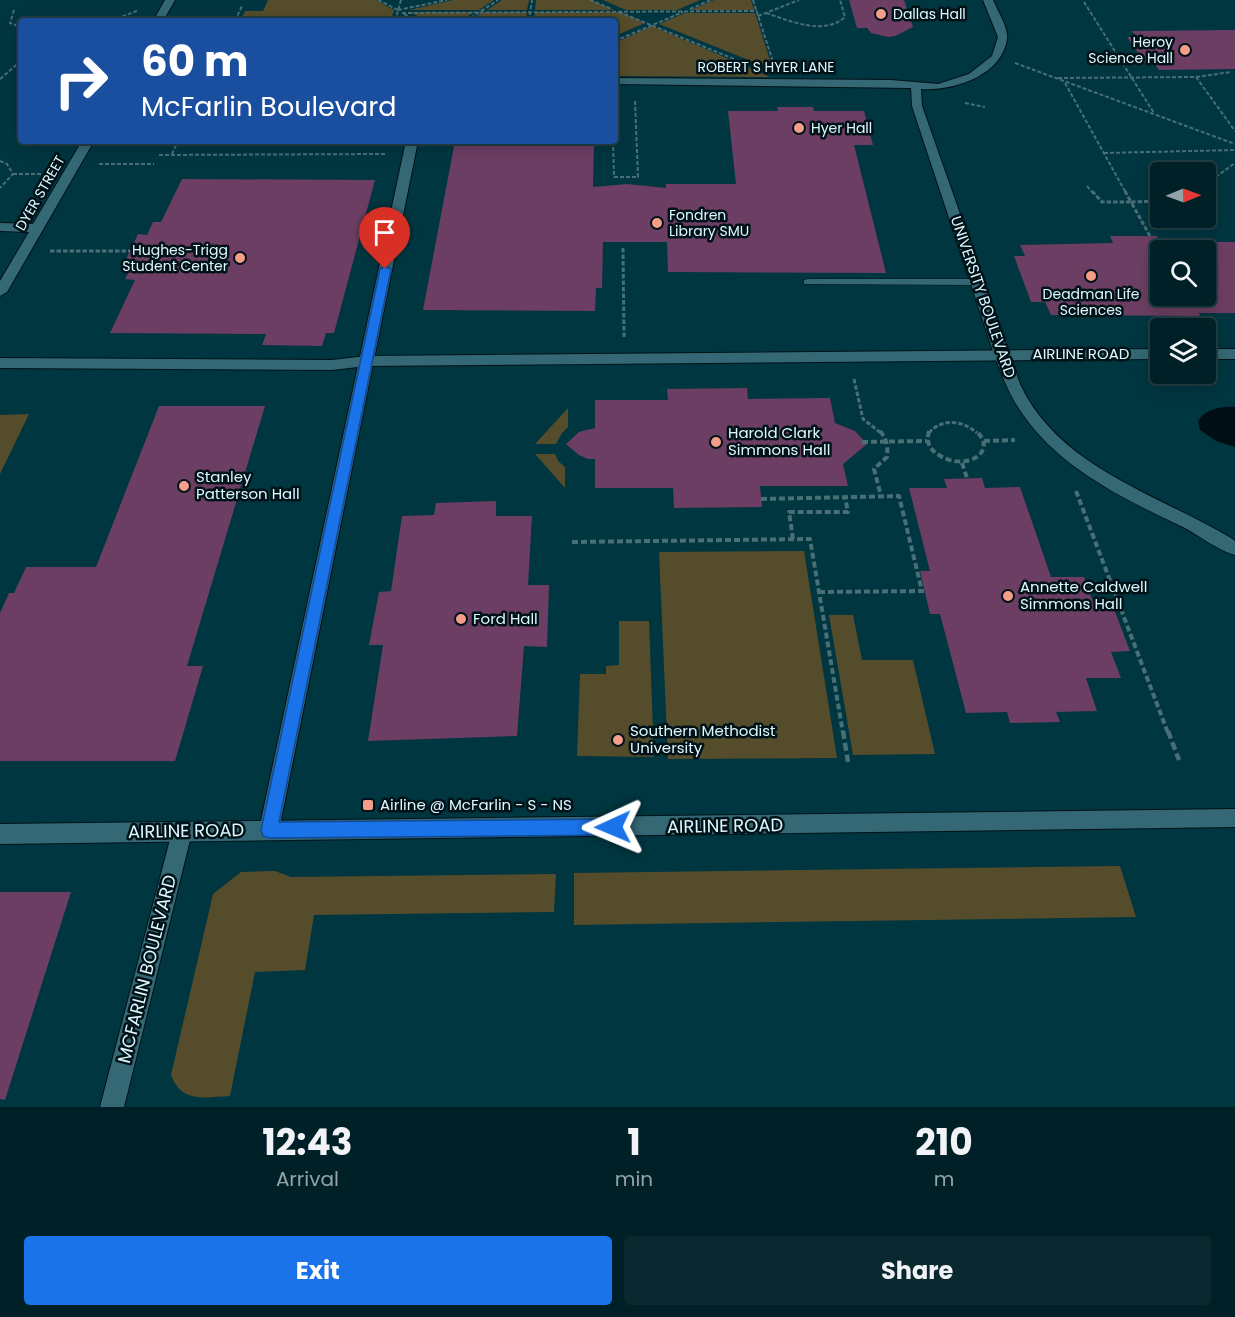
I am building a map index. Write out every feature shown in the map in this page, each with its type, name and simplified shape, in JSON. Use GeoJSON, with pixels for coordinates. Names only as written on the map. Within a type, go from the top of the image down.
{"type":"FeatureCollection","features":[{"type":"Feature","properties":{"kind":"street"},"geometry":{"type":"LineString","coordinates":[[160,18],[170,0]]}},
{"type":"Feature","properties":{"kind":"street"},"geometry":{"type":"LineString","coordinates":[[916,86],[939,87],[960,82],[981,71],[997,57],[1003,36],[988,0]]}},
{"type":"Feature","properties":{"kind":"street","name":"ROBERT S HYER LANE"},"geometry":{"type":"LineString","coordinates":[[618,81],[891,82],[916,86]]}},
{"type":"Feature","properties":{"kind":"street","name":"UNIVERSITY BOULEVARD"},"geometry":{"type":"LineString","coordinates":[[916,86],[917,105],[976,282],[1017,393],[1034,417],[1059,445],[1081,464],[1155,506],[1190,522],[1235,549]]}},
{"type":"Feature","properties":{"kind":"street","name":"DYER STREET"},"geometry":{"type":"LineString","coordinates":[[0,292],[86,144]]}},
{"type":"Feature","properties":{"kind":"street"},"geometry":{"type":"LineString","coordinates":[[269,830],[411,144]]}},
{"type":"Feature","properties":{"kind":"street"},"geometry":{"type":"LineString","coordinates":[[0,227],[37,228]]}},
{"type":"Feature","properties":{"kind":"street","name":"AIRLINE ROAD"},"geometry":{"type":"LineString","coordinates":[[0,363],[332,365],[366,361],[624,357],[1150,354]]}},
{"type":"Feature","properties":{"kind":"street"},"geometry":{"type":"LineString","coordinates":[[1216,354],[1235,354]]}},
{"type":"Feature","properties":{"kind":"street","name":"AIRLINE ROAD"},"geometry":{"type":"LineString","coordinates":[[0,834],[1235,818]]}},
{"type":"Feature","properties":{"kind":"street","name":"MCFARLIN BOULEVARD"},"geometry":{"type":"LineString","coordinates":[[112,1107],[182,832]]}},
{"type":"Feature","properties":{"kind":"lane"},"geometry":{"type":"LineString","coordinates":[[808,282],[976,282]]}},
{"type":"Feature","properties":{"kind":"path"},"geometry":{"type":"LineString","coordinates":[[378,0],[411,18]]}},
{"type":"Feature","properties":{"kind":"path"},"geometry":{"type":"LineString","coordinates":[[396,18],[401,0]]}},
{"type":"Feature","properties":{"kind":"path"},"geometry":{"type":"LineString","coordinates":[[398,10],[447,0]]}},
{"type":"Feature","properties":{"kind":"path"},"geometry":{"type":"LineString","coordinates":[[471,18],[498,0]]}},
{"type":"Feature","properties":{"kind":"path"},"geometry":{"type":"LineString","coordinates":[[530,18],[532,0]]}},
{"type":"Feature","properties":{"kind":"path"},"geometry":{"type":"LineString","coordinates":[[590,0],[744,63]]}},
{"type":"Feature","properties":{"kind":"path"},"geometry":{"type":"LineString","coordinates":[[618,40],[711,0]]}},
{"type":"Feature","properties":{"kind":"path"},"geometry":{"type":"LineString","coordinates":[[753,0],[775,66]]}},
{"type":"Feature","properties":{"kind":"path"},"geometry":{"type":"LineString","coordinates":[[758,16],[799,0]]}},
{"type":"Feature","properties":{"kind":"path"},"geometry":{"type":"LineString","coordinates":[[766,13],[814,26],[829,26],[841,23],[845,17],[840,0]]}},
{"type":"Feature","properties":{"kind":"path"},"geometry":{"type":"LineString","coordinates":[[1084,2],[1155,115]]}},
{"type":"Feature","properties":{"kind":"path"},"geometry":{"type":"LineString","coordinates":[[237,18],[242,6]]}},
{"type":"Feature","properties":{"kind":"path"},"geometry":{"type":"LineString","coordinates":[[119,18],[148,7]]}},
{"type":"Feature","properties":{"kind":"path"},"geometry":{"type":"LineString","coordinates":[[14,10],[9,18],[10,23],[18,26]]}},
{"type":"Feature","properties":{"kind":"path"},"geometry":{"type":"LineString","coordinates":[[402,13],[757,11]]}},
{"type":"Feature","properties":{"kind":"path"},"geometry":{"type":"LineString","coordinates":[[997,57],[1235,144]]}},
{"type":"Feature","properties":{"kind":"path"},"geometry":{"type":"LineString","coordinates":[[0,79],[18,64]]}},
{"type":"Feature","properties":{"kind":"path"},"geometry":{"type":"LineString","coordinates":[[1056,78],[1196,77],[1231,72]]}},
{"type":"Feature","properties":{"kind":"path"},"geometry":{"type":"LineString","coordinates":[[1196,77],[1235,131]]}},
{"type":"Feature","properties":{"kind":"path"},"geometry":{"type":"LineString","coordinates":[[1065,82],[1150,236]]}},
{"type":"Feature","properties":{"kind":"path"},"geometry":{"type":"LineString","coordinates":[[613,144],[614,177],[638,177],[635,91]]}},
{"type":"Feature","properties":{"kind":"path"},"geometry":{"type":"LineString","coordinates":[[172,154],[177,144]]}},
{"type":"Feature","properties":{"kind":"path"},"geometry":{"type":"LineString","coordinates":[[1104,153],[1235,150]]}},
{"type":"Feature","properties":{"kind":"path"},"geometry":{"type":"LineString","coordinates":[[159,155],[385,154]]}},
{"type":"Feature","properties":{"kind":"path"},"geometry":{"type":"LineString","coordinates":[[0,161],[7,164],[13,174],[0,188]]}},
{"type":"Feature","properties":{"kind":"path"},"geometry":{"type":"LineString","coordinates":[[1216,177],[1235,163]]}},
{"type":"Feature","properties":{"kind":"path"},"geometry":{"type":"LineString","coordinates":[[75,164],[154,164]]}},
{"type":"Feature","properties":{"kind":"path"},"geometry":{"type":"LineString","coordinates":[[1087,186],[1102,202],[1150,201]]}},
{"type":"Feature","properties":{"kind":"path"},"geometry":{"type":"LineString","coordinates":[[623,248],[624,357]]}},
{"type":"Feature","properties":{"kind":"path"},"geometry":{"type":"LineString","coordinates":[[24,250],[130,251]]}},
{"type":"Feature","properties":{"kind":"path"},"geometry":{"type":"LineString","coordinates":[[849,355],[863,419],[883,433],[888,442],[886,457],[874,469],[881,496]]}},
{"type":"Feature","properties":{"kind":"path"},"geometry":{"type":"LineString","coordinates":[[946,422],[969,426],[981,435],[984,441],[984,452],[981,456],[962,463],[939,456],[927,441],[929,431],[946,422]]}},
{"type":"Feature","properties":{"kind":"path"},"geometry":{"type":"LineString","coordinates":[[984,441],[1015,440]]}},
{"type":"Feature","properties":{"kind":"path"},"geometry":{"type":"LineString","coordinates":[[862,442],[927,441]]}},
{"type":"Feature","properties":{"kind":"path"},"geometry":{"type":"LineString","coordinates":[[962,463],[967,478]]}},
{"type":"Feature","properties":{"kind":"path"},"geometry":{"type":"LineString","coordinates":[[1076,490],[1179,760]]}},
{"type":"Feature","properties":{"kind":"path"},"geometry":{"type":"LineString","coordinates":[[761,499],[899,496],[923,591],[819,592]]}},
{"type":"Feature","properties":{"kind":"path"},"geometry":{"type":"LineString","coordinates":[[793,539],[789,512],[848,512],[845,497]]}},
{"type":"Feature","properties":{"kind":"path"},"geometry":{"type":"LineString","coordinates":[[572,542],[810,539],[848,762]]}},
{"type":"Feature","properties":{"kind":"path"},"geometry":{"type":"LineString","coordinates":[[1120,625],[1128,625]]}},
{"type":"Feature","properties":{"kind":"shaded area","name":"Southern Methodist University"},"geometry":{"type":"Polygon","coordinates":[[[0,0],[1235,0],[1235,1107],[0,1107],[0,0]]]}},
{"type":"Feature","properties":{"kind":"shaded area"},"geometry":{"type":"Polygon","coordinates":[[[268,0],[376,0],[394,10],[392,18],[242,18],[245,11],[263,11],[268,0]]]}},
{"type":"Feature","properties":{"kind":"shaded area"},"geometry":{"type":"Polygon","coordinates":[[[453,0],[494,0],[479,10],[409,10],[453,0]]]}},
{"type":"Feature","properties":{"kind":"shaded area"},"geometry":{"type":"Polygon","coordinates":[[[502,0],[529,0],[527,10],[487,10],[502,0]]]}},
{"type":"Feature","properties":{"kind":"shaded area"},"geometry":{"type":"Polygon","coordinates":[[[536,0],[591,0],[614,10],[535,10],[536,0]]]}},
{"type":"Feature","properties":{"kind":"shaded area"},"geometry":{"type":"Polygon","coordinates":[[[603,0],[700,0],[677,10],[626,10],[603,0]]]}},
{"type":"Feature","properties":{"kind":"shaded area"},"geometry":{"type":"Polygon","coordinates":[[[714,0],[751,0],[754,10],[691,10],[714,0]]]}},
{"type":"Feature","properties":{"kind":"shaded area"},"geometry":{"type":"Polygon","coordinates":[[[410,12],[475,12],[464,18],[418,16],[410,12]]]}},
{"type":"Feature","properties":{"kind":"shaded area"},"geometry":{"type":"Polygon","coordinates":[[[483,12],[527,12],[526,18],[474,18],[483,12]]]}},
{"type":"Feature","properties":{"kind":"shaded area"},"geometry":{"type":"Polygon","coordinates":[[[535,12],[620,12],[645,23],[618,35],[618,18],[534,18],[535,12]]]}},
{"type":"Feature","properties":{"kind":"shaded area"},"geometry":{"type":"Polygon","coordinates":[[[685,13],[755,13],[773,70],[659,24],[685,13]]]}},
{"type":"Feature","properties":{"kind":"shaded area"},"geometry":{"type":"Polygon","coordinates":[[[652,26],[770,77],[618,76],[618,42],[652,26]]]}},
{"type":"Feature","properties":{"kind":"shaded area"},"geometry":{"type":"Polygon","coordinates":[[[1235,407],[1235,447],[1216,441],[1200,430],[1198,421],[1209,411],[1235,407]]]}},
{"type":"Feature","properties":{"kind":"shaded area"},"geometry":{"type":"Polygon","coordinates":[[[568,408],[568,427],[556,444],[535,444],[568,408]]]}},
{"type":"Feature","properties":{"kind":"shaded area"},"geometry":{"type":"Polygon","coordinates":[[[29,414],[0,474],[0,415],[29,414]]]}},
{"type":"Feature","properties":{"kind":"shaded area"},"geometry":{"type":"Polygon","coordinates":[[[535,454],[555,454],[558,461],[565,467],[565,488],[535,454]]]}},
{"type":"Feature","properties":{"kind":"shaded area"},"geometry":{"type":"Polygon","coordinates":[[[804,551],[837,758],[668,759],[659,552],[804,551]]]}},
{"type":"Feature","properties":{"kind":"shaded area"},"geometry":{"type":"Polygon","coordinates":[[[829,615],[853,615],[862,660],[913,660],[935,754],[853,755],[829,615]]]}},
{"type":"Feature","properties":{"kind":"shaded area"},"geometry":{"type":"Polygon","coordinates":[[[619,621],[649,621],[654,757],[577,756],[580,674],[606,674],[606,666],[619,665],[619,621]]]}},
{"type":"Feature","properties":{"kind":"shaded area"},"geometry":{"type":"Polygon","coordinates":[[[1120,866],[1136,917],[574,925],[574,873],[1120,866]]]}},
{"type":"Feature","properties":{"kind":"shaded area"},"geometry":{"type":"Polygon","coordinates":[[[275,871],[291,877],[556,874],[554,912],[314,915],[305,970],[255,972],[230,1096],[195,1097],[188,1095],[181,1091],[171,1075],[213,894],[241,872],[275,871]]]}},
{"type":"Feature","properties":{"kind":"building","name":"Dallas Hall"},"geometry":{"type":"Polygon","coordinates":[[[849,0],[904,0],[913,27],[888,37],[871,33],[867,28],[857,28],[849,0]]]}},
{"type":"Feature","properties":{"kind":"building","name":"Heroy Science Hall"},"geometry":{"type":"Polygon","coordinates":[[[1235,30],[1235,69],[1159,70],[1154,63],[1145,63],[1127,37],[1136,37],[1132,31],[1235,30]]]}},
{"type":"Feature","properties":{"kind":"building","name":"Fondren Library SMU"},"geometry":{"type":"Polygon","coordinates":[[[777,107],[813,107],[814,111],[864,111],[873,145],[854,145],[886,273],[668,272],[667,242],[603,242],[602,288],[596,288],[595,311],[423,310],[454,144],[594,144],[593,187],[627,184],[666,188],[666,184],[736,184],[728,111],[778,111],[777,107]]]}},
{"type":"Feature","properties":{"kind":"building","name":"Hughes-Trigg Student Center"},"geometry":{"type":"Polygon","coordinates":[[[182,179],[375,180],[334,333],[326,333],[322,346],[262,345],[266,334],[110,333],[135,280],[125,279],[132,266],[123,266],[138,234],[147,235],[153,222],[161,222],[182,179]]]}},
{"type":"Feature","properties":{"kind":"building","name":"Deadman Life Sciences"},"geometry":{"type":"Polygon","coordinates":[[[1110,236],[1157,236],[1159,240],[1150,240],[1150,306],[1216,306],[1216,242],[1235,242],[1235,313],[1199,313],[1200,316],[1051,315],[1045,302],[1031,302],[1014,256],[1025,256],[1020,245],[1113,243],[1110,236]]]}},
{"type":"Feature","properties":{"kind":"building","name":"Harold Clark Simmons Hall"},"geometry":{"type":"Polygon","coordinates":[[[747,388],[748,399],[830,398],[835,423],[855,431],[867,444],[843,464],[848,486],[760,486],[762,507],[674,508],[673,488],[595,488],[595,459],[579,455],[566,444],[579,432],[595,428],[595,400],[668,400],[667,389],[747,388]]]}},
{"type":"Feature","properties":{"kind":"building","name":"Stanley Patterson Hall"},"geometry":{"type":"Polygon","coordinates":[[[159,406],[265,406],[187,666],[203,666],[175,761],[0,761],[0,613],[9,593],[14,593],[26,567],[96,567],[159,406]]]}},
{"type":"Feature","properties":{"kind":"building","name":"Annette Caldwell Simmons Hall"},"geometry":{"type":"Polygon","coordinates":[[[982,478],[985,488],[1020,487],[1051,577],[1084,577],[1093,602],[1111,601],[1130,651],[1111,652],[1121,678],[1086,678],[1097,711],[1056,712],[1060,722],[1010,723],[1007,712],[966,713],[940,614],[930,614],[920,571],[930,571],[909,488],[947,488],[944,479],[982,478]]]}},
{"type":"Feature","properties":{"kind":"building","name":"Ford Hall"},"geometry":{"type":"Polygon","coordinates":[[[496,501],[496,516],[532,516],[528,585],[549,585],[547,647],[524,646],[517,736],[368,741],[383,645],[369,645],[379,592],[391,591],[402,516],[434,515],[436,503],[496,501]]]}},
{"type":"Feature","properties":{"kind":"building"},"geometry":{"type":"Polygon","coordinates":[[[0,892],[71,892],[5,1100],[0,1099],[0,892]]]}},
{"type":"Feature","properties":{"kind":"place","name":"Dallas Hall"},"geometry":{"type":"Point","coordinates":[881,14]}},
{"type":"Feature","properties":{"kind":"place","name":"Heroy Science Hall"},"geometry":{"type":"Point","coordinates":[1185,50]}},
{"type":"Feature","properties":{"kind":"place","name":"Hyer Hall"},"geometry":{"type":"Point","coordinates":[799,128]}},
{"type":"Feature","properties":{"kind":"place","name":"Fondren Library SMU"},"geometry":{"type":"Point","coordinates":[657,223]}},
{"type":"Feature","properties":{"kind":"place","name":"Hughes-Trigg Student Center"},"geometry":{"type":"Point","coordinates":[240,258]}},
{"type":"Feature","properties":{"kind":"place","name":"Deadman Life Sciences"},"geometry":{"type":"Point","coordinates":[1091,276]}},
{"type":"Feature","properties":{"kind":"place","name":"Harold Clark Simmons Hall"},"geometry":{"type":"Point","coordinates":[716,442]}},
{"type":"Feature","properties":{"kind":"place","name":"Stanley Patterson Hall"},"geometry":{"type":"Point","coordinates":[184,486]}},
{"type":"Feature","properties":{"kind":"place","name":"Annette Caldwell Simmons Hall"},"geometry":{"type":"Point","coordinates":[1008,596]}},
{"type":"Feature","properties":{"kind":"place","name":"Ford Hall"},"geometry":{"type":"Point","coordinates":[461,619]}},
{"type":"Feature","properties":{"kind":"place","name":"Southern Methodist University"},"geometry":{"type":"Point","coordinates":[618,740]}},
{"type":"Feature","properties":{"kind":"place","name":"Airline @ McFarlin - S - NS"},"geometry":{"type":"Point","coordinates":[368,805]}},
{"type":"Feature","properties":{"kind":"route"},"geometry":{"type":"LineString","coordinates":[[385,269],[269,830],[613,827]]}}]}
